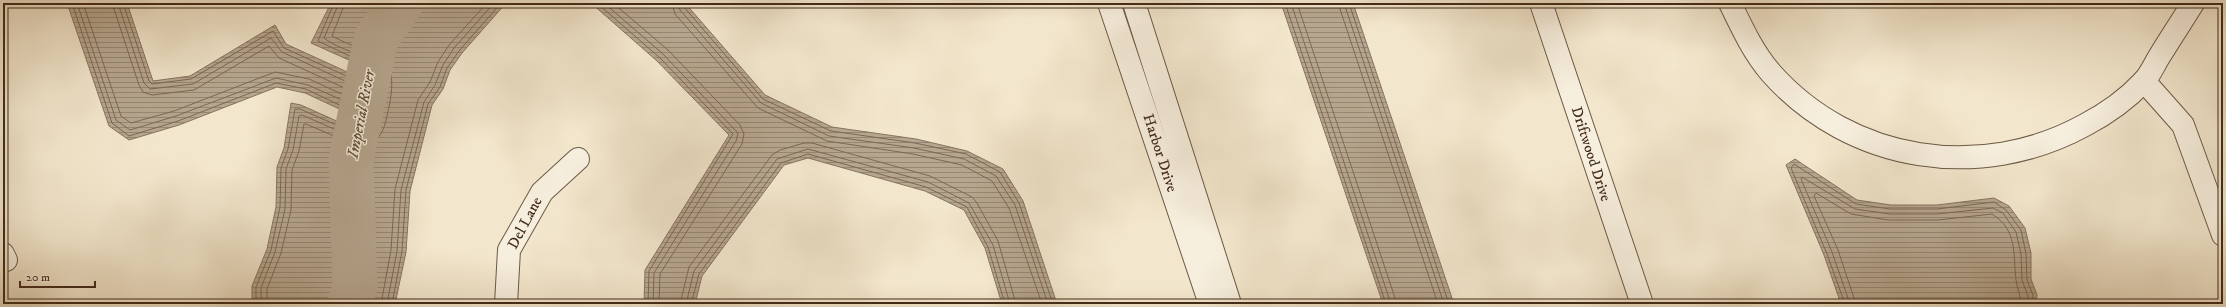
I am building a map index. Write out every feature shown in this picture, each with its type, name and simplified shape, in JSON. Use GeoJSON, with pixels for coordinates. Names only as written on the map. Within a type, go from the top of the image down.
{"type":"FeatureCollection","features":[{"type":"Feature","properties":{"kind":"street","name":"Harbor Drive"},"geometry":{"type":"LineString","coordinates":[[1109,3],[1210,304]]}},
{"type":"Feature","properties":{"kind":"street","name":"Harbor Drive"},"geometry":{"type":"LineString","coordinates":[[1134,3],[1230,304]]}},
{"type":"Feature","properties":{"kind":"street","name":"Driftwood Drive"},"geometry":{"type":"LineString","coordinates":[[1541,3],[1642,304]]}},
{"type":"Feature","properties":{"kind":"street"},"geometry":{"type":"LineString","coordinates":[[1730,3],[1752,48],[1771,73],[1793,95],[1818,114],[1844,130],[1900,151],[1927,157],[1956,159],[1984,158],[2041,145],[2069,134],[2096,119],[2121,102],[2144,81],[2193,3]]}},
{"type":"Feature","properties":{"kind":"street"},"geometry":{"type":"LineString","coordinates":[[2144,81],[2183,125],[2223,235]]}},
{"type":"Feature","properties":{"kind":"street","name":"Del Lane"},"geometry":{"type":"LineString","coordinates":[[506,304],[509,250],[542,192],[578,159]]}},
{"type":"Feature","properties":{"kind":"water"},"geometry":{"type":"Polygon","coordinates":[[[67,3],[127,3],[153,81],[190,76],[275,25],[286,44],[367,81],[359,118],[305,93],[277,87],[179,125],[129,140],[109,126],[67,3]]]}},
{"type":"Feature","properties":{"kind":"water"},"geometry":{"type":"Polygon","coordinates":[[[331,3],[506,3],[462,53],[450,70],[443,89],[432,105],[410,191],[406,252],[395,304],[252,304],[252,286],[267,249],[276,207],[277,167],[284,148],[291,103],[301,105],[359,131],[367,129],[373,116],[378,90],[375,75],[371,70],[311,43],[331,3]]]}},
{"type":"Feature","properties":{"kind":"water"},"geometry":{"type":"Polygon","coordinates":[[[591,3],[685,3],[765,95],[832,127],[916,139],[967,151],[1003,169],[1023,201],[1057,304],[1002,304],[985,248],[964,210],[925,191],[808,158],[784,165],[702,276],[695,304],[644,304],[645,270],[729,135],[657,61],[591,3]]]}},
{"type":"Feature","properties":{"kind":"water"},"geometry":{"type":"Polygon","coordinates":[[[1281,3],[1353,3],[1454,304],[1383,304],[1281,3]]]}},
{"type":"Feature","properties":{"kind":"water"},"geometry":{"type":"Polygon","coordinates":[[[1795,159],[1857,200],[1891,205],[1937,205],[1994,198],[2009,206],[2025,228],[2031,253],[2031,279],[2037,295],[2036,304],[1841,304],[1824,255],[1786,165],[1795,159]]]}},
{"type":"Feature","properties":{"kind":"waterway","name":"Imperial River"},"geometry":{"type":"LineString","coordinates":[[350,304],[355,286],[351,159],[376,39],[401,3]]}}]}
